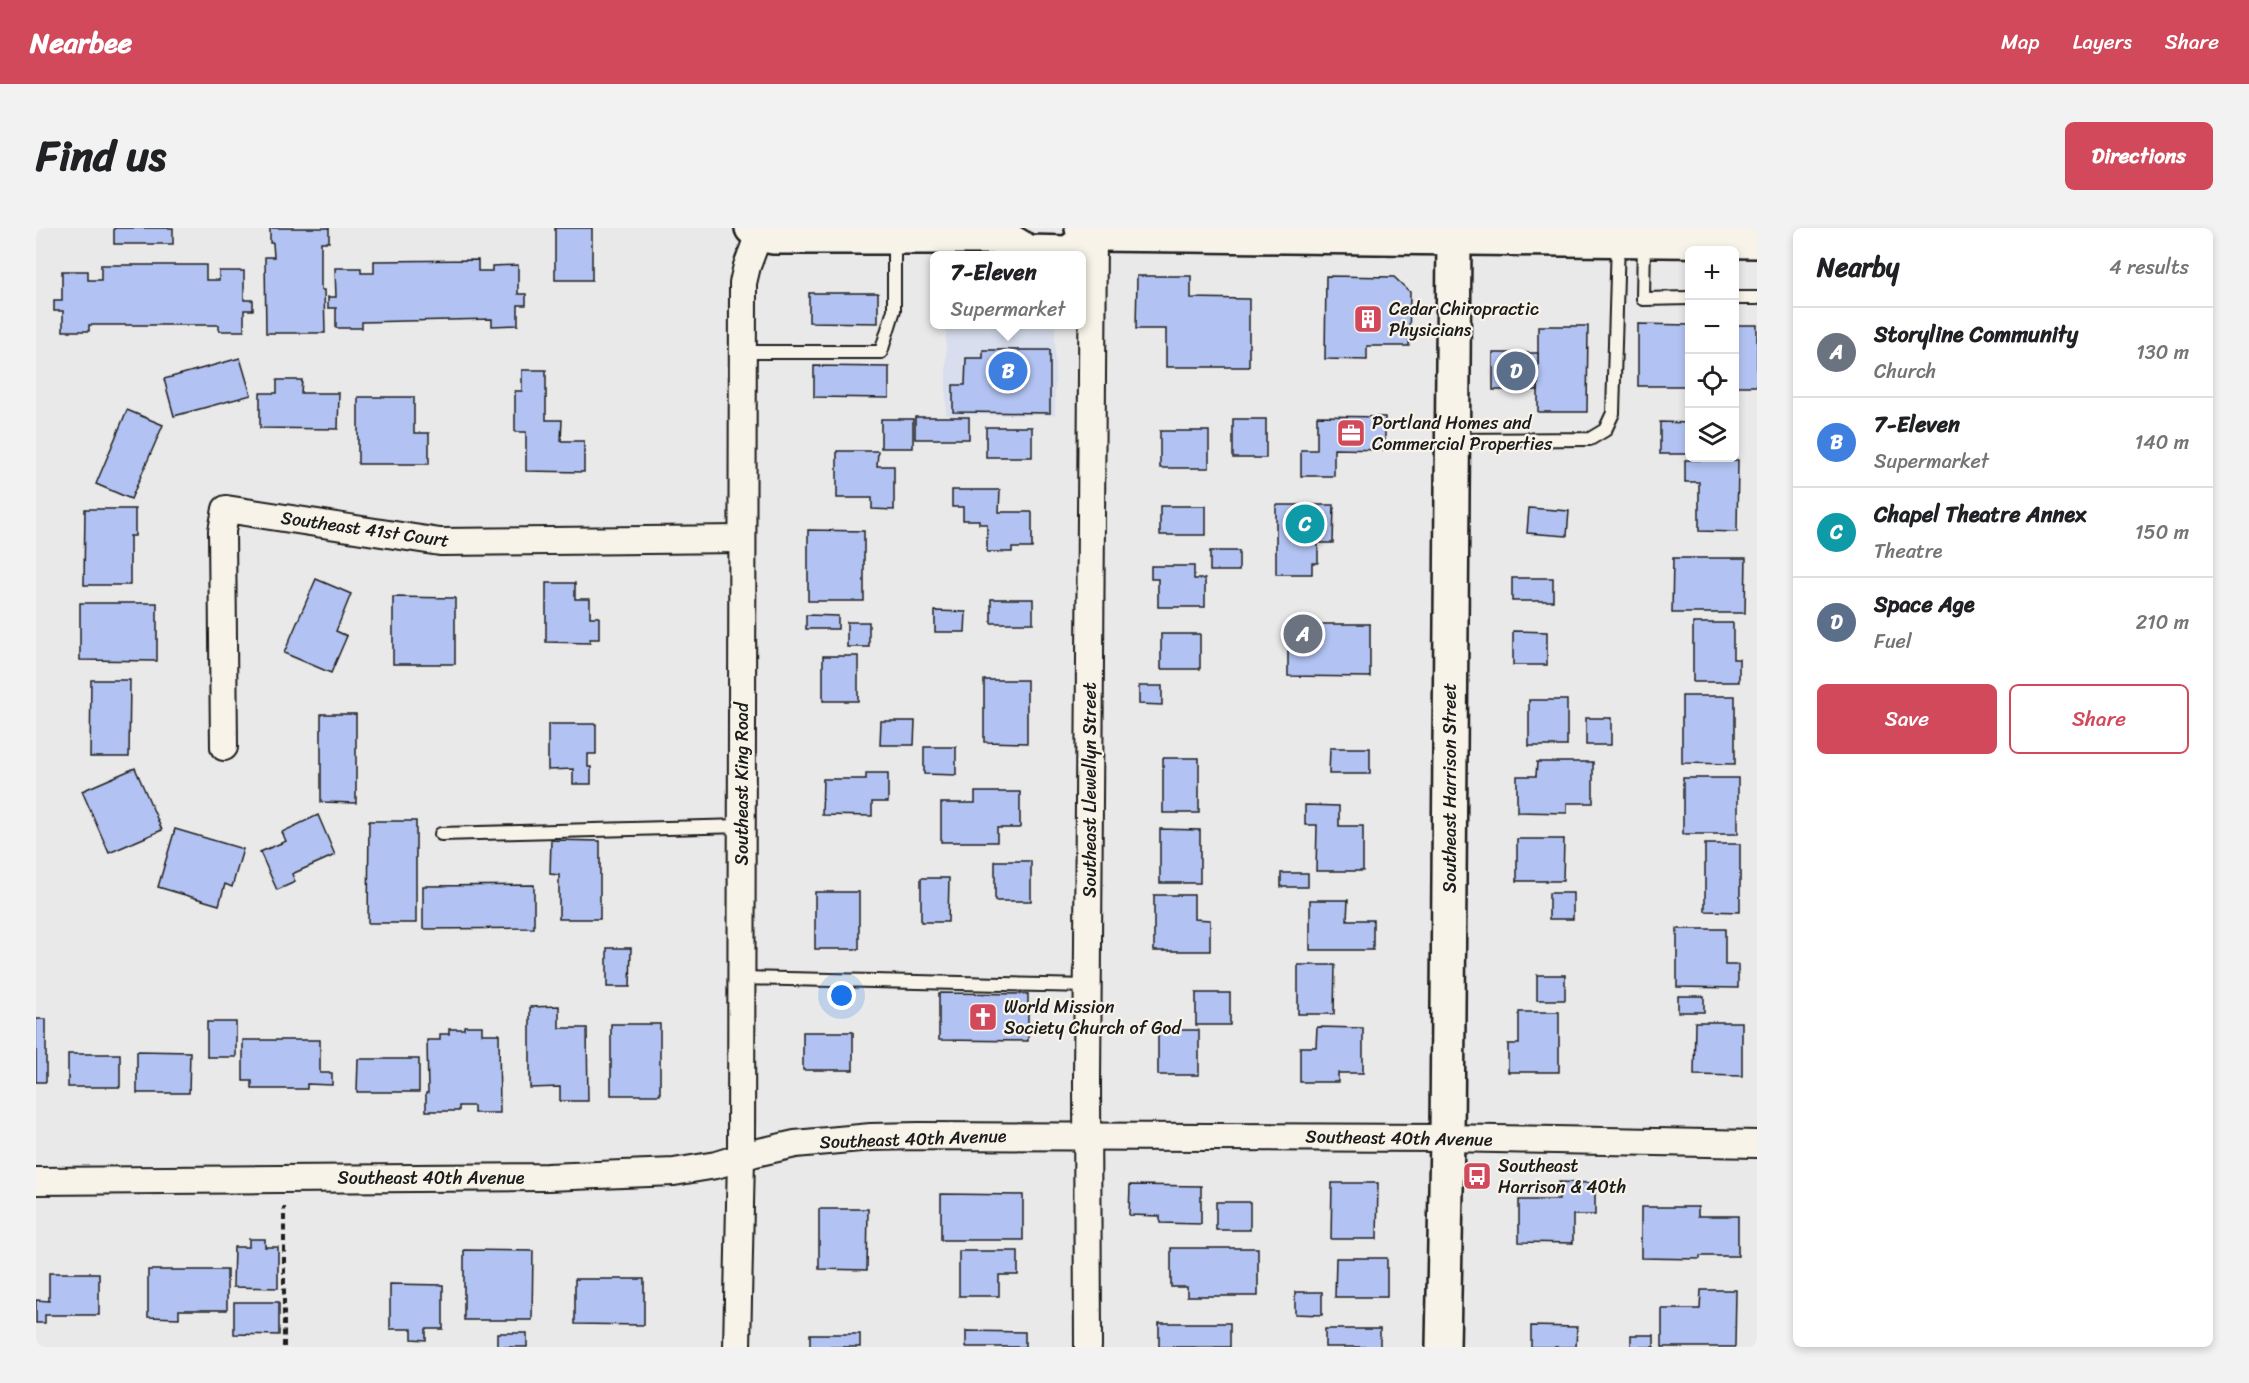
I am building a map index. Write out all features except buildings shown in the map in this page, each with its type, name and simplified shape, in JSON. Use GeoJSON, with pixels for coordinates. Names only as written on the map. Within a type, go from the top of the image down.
{"type":"FeatureCollection","features":[{"type":"Feature","properties":{"kind":"main road"},"geometry":{"type":"LineString","coordinates":[[1071,251],[1090,230],[1454,233],[1757,241]]}},
{"type":"Feature","properties":{"kind":"main road"},"geometry":{"type":"LineString","coordinates":[[756,231],[774,237],[894,237],[1010,232],[1027,251]]}},
{"type":"Feature","properties":{"kind":"main road","name":"Southeast Harrison Street"},"geometry":{"type":"LineString","coordinates":[[1443,1347],[1447,1138],[1454,233]]}},
{"type":"Feature","properties":{"kind":"street","name":"Southeast Llewellyn Street"},"geometry":{"type":"LineString","coordinates":[[1088,1347],[1090,230]]}},
{"type":"Feature","properties":{"kind":"street","name":"Southeast King Road"},"geometry":{"type":"LineString","coordinates":[[737,1347],[741,1157],[743,283],[756,231]]}},
{"type":"Feature","properties":{"kind":"street","name":"Southeast 41st Court"},"geometry":{"type":"LineString","coordinates":[[224,747],[222,531],[226,509],[440,542],[742,539]]}},
{"type":"Feature","properties":{"kind":"street","name":"Southeast 40th Avenue"},"geometry":{"type":"LineString","coordinates":[[36,1181],[547,1177],[674,1172],[716,1165],[795,1144],[871,1137],[1447,1138],[1757,1144]]}},
{"type":"Feature","properties":{"kind":"lane"},"geometry":{"type":"LineString","coordinates":[[743,352],[881,352],[894,310],[894,237]]}},
{"type":"Feature","properties":{"kind":"lane"},"geometry":{"type":"LineString","coordinates":[[1631,239],[1643,299],[1685,298]]}},
{"type":"Feature","properties":{"kind":"lane"},"geometry":{"type":"LineString","coordinates":[[1452,440],[1590,439],[1605,430],[1613,413],[1631,239]]}},
{"type":"Feature","properties":{"kind":"lane"},"geometry":{"type":"LineString","coordinates":[[1739,298],[1757,298]]}},
{"type":"Feature","properties":{"kind":"lane"},"geometry":{"type":"LineString","coordinates":[[441,834],[742,826]]}},
{"type":"Feature","properties":{"kind":"lane"},"geometry":{"type":"LineString","coordinates":[[742,978],[1088,986]]}},
{"type":"Feature","properties":{"kind":"path"},"geometry":{"type":"LineString","coordinates":[[284,1179],[284,1347]]}},
{"type":"Feature","properties":{"kind":"shaded area"},"geometry":{"type":"Polygon","coordinates":[[[946,329],[1055,329],[1055,415],[946,415],[946,329]]]}},
{"type":"Feature","properties":{"kind":"place","name":"Cedar Chiropractic Physicians"},"geometry":{"type":"Point","coordinates":[1368,319]}},
{"type":"Feature","properties":{"kind":"place","name":"7-Eleven"},"geometry":{"type":"Point","coordinates":[1008,371]}},
{"type":"Feature","properties":{"kind":"place","name":"Space Age"},"geometry":{"type":"Point","coordinates":[1516,371]}},
{"type":"Feature","properties":{"kind":"place","name":"Portland Homes and Commercial Properties"},"geometry":{"type":"Point","coordinates":[1351,433]}},
{"type":"Feature","properties":{"kind":"place","name":"Chapel Theatre Annex"},"geometry":{"type":"Point","coordinates":[1305,524]}},
{"type":"Feature","properties":{"kind":"place","name":"Storyline Community"},"geometry":{"type":"Point","coordinates":[1303,634]}},
{"type":"Feature","properties":{"kind":"place","name":"World Mission Society Church of God"},"geometry":{"type":"Point","coordinates":[983,1017]}},
{"type":"Feature","properties":{"kind":"place","name":"Southeast Harrison & 40th"},"geometry":{"type":"Point","coordinates":[1477,1176]}}]}
